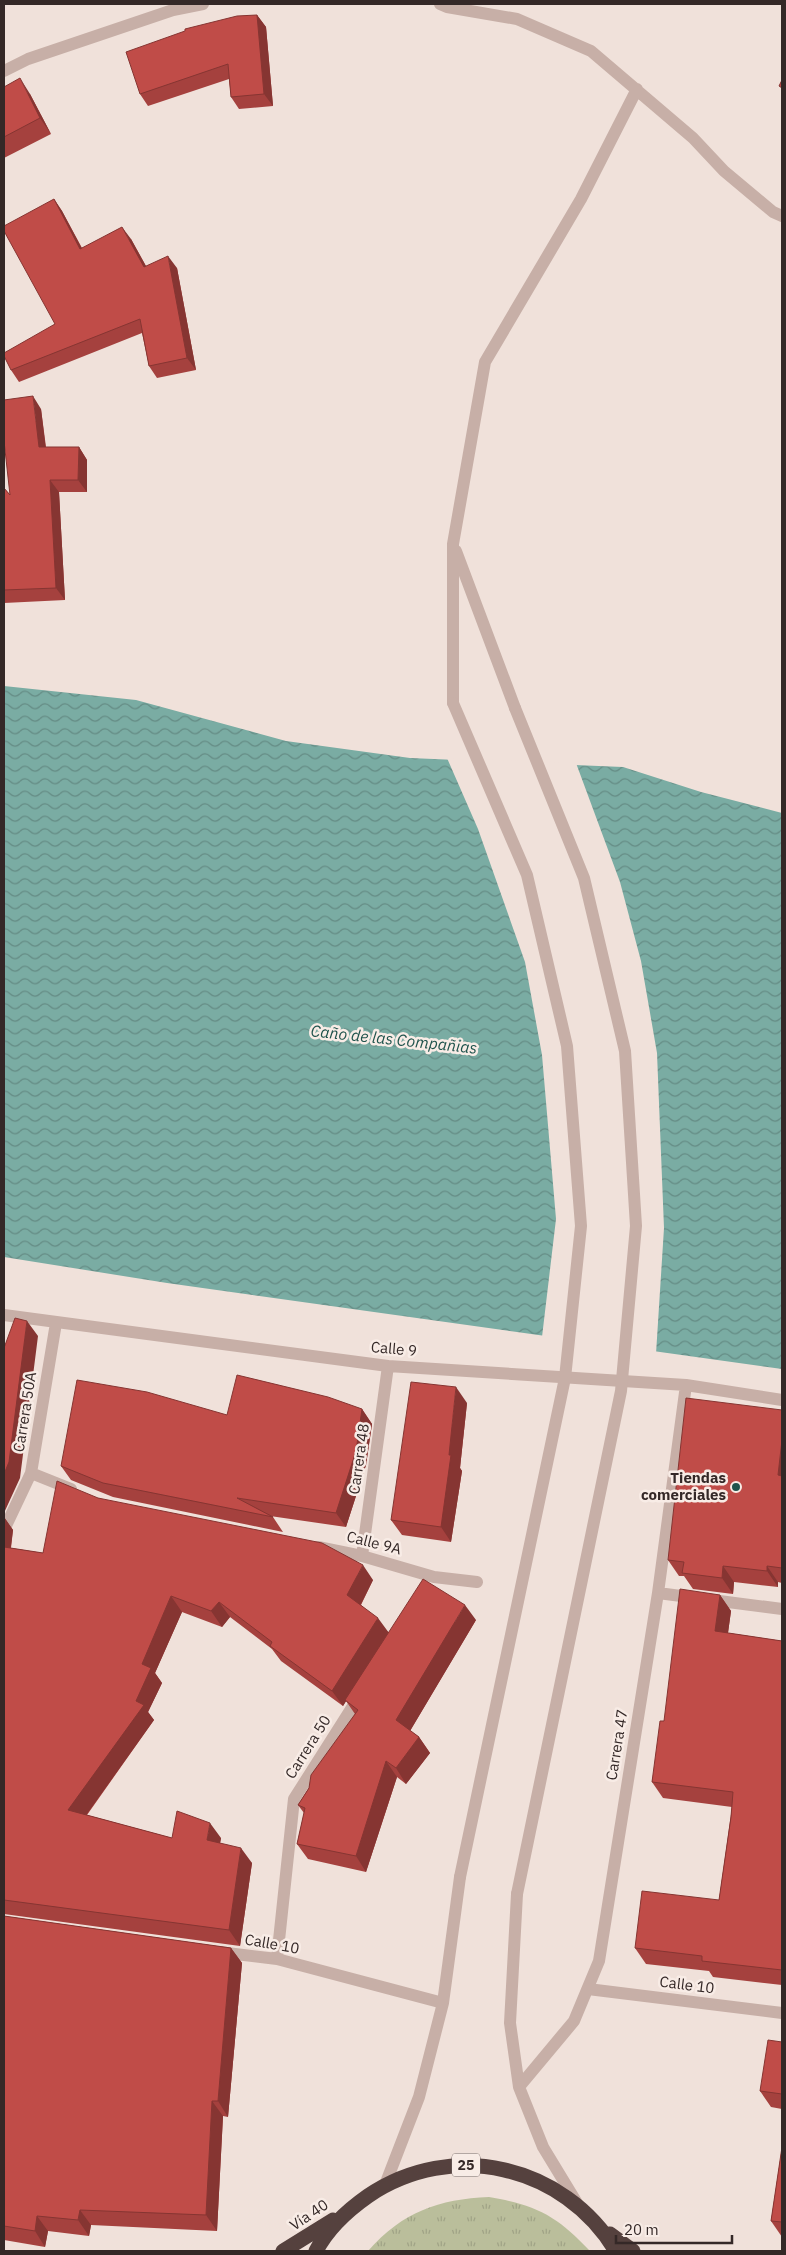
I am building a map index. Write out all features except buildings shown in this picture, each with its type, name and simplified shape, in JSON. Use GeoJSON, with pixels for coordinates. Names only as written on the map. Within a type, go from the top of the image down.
{"type":"FeatureCollection","features":[{"type":"Feature","properties":{"kind":"highway","name":"25"},"geometry":{"type":"LineString","coordinates":[[316,2251],[321,2241],[353,2206],[385,2185],[423,2170],[463,2165],[504,2169],[542,2182],[577,2203],[603,2230],[633,2251]]}},
{"type":"Feature","properties":{"kind":"highway","name":"Vía 40"},"geometry":{"type":"LineString","coordinates":[[283,2251],[353,2206]]}},
{"type":"Feature","properties":{"kind":"highway","name":"25"},"geometry":{"type":"LineString","coordinates":[[603,2230],[616,2251]]}},
{"type":"Feature","properties":{"kind":"street"},"geometry":{"type":"LineString","coordinates":[[4,71],[28,59],[173,10],[203,4]]}},
{"type":"Feature","properties":{"kind":"street"},"geometry":{"type":"LineString","coordinates":[[440,4],[447,8],[517,19],[591,51],[693,138],[724,171],[773,212],[782,216]]}},
{"type":"Feature","properties":{"kind":"street"},"geometry":{"type":"LineString","coordinates":[[385,2185],[418,2097],[443,2003],[460,1877],[565,1378],[581,1226],[567,1046],[527,875],[453,703],[453,544],[485,362],[581,199],[637,89]]}},
{"type":"Feature","properties":{"kind":"street"},"geometry":{"type":"LineString","coordinates":[[453,544],[515,708],[584,878],[625,1051],[636,1226],[621,1391],[517,1894],[510,2023],[519,2087],[543,2147],[577,2203]]}},
{"type":"Feature","properties":{"kind":"street","name":"Calle 9"},"geometry":{"type":"LineString","coordinates":[[4,1315],[388,1366],[686,1385],[782,1400]]}},
{"type":"Feature","properties":{"kind":"street","name":"Carrera 50A"},"geometry":{"type":"LineString","coordinates":[[4,1530],[31,1473],[56,1323]]}},
{"type":"Feature","properties":{"kind":"street","name":"Carrera 48"},"geometry":{"type":"LineString","coordinates":[[362,1556],[388,1366]]}},
{"type":"Feature","properties":{"kind":"street","name":"Carrera 47"},"geometry":{"type":"LineString","coordinates":[[519,2087],[574,2022],[600,1962],[658,1593],[686,1385]]}},
{"type":"Feature","properties":{"kind":"street"},"geometry":{"type":"LineString","coordinates":[[31,1473],[84,1494]]}},
{"type":"Feature","properties":{"kind":"street","name":"Calle 9A"},"geometry":{"type":"LineString","coordinates":[[304,1544],[362,1556],[431,1581],[477,1582]]}},
{"type":"Feature","properties":{"kind":"street"},"geometry":{"type":"LineString","coordinates":[[658,1593],[782,1609]]}},
{"type":"Feature","properties":{"kind":"street","name":"Carrera 50"},"geometry":{"type":"LineString","coordinates":[[277,1959],[294,1799],[367,1684]]}},
{"type":"Feature","properties":{"kind":"street","name":"Calle 10"},"geometry":{"type":"LineString","coordinates":[[209,1950],[277,1959],[443,2003]]}},
{"type":"Feature","properties":{"kind":"street","name":"Calle 10"},"geometry":{"type":"LineString","coordinates":[[588,1990],[782,2013]]}},
{"type":"Feature","properties":{"kind":"green space"},"geometry":{"type":"Polygon","coordinates":[[[489,2197],[520,2204],[545,2214],[567,2229],[590,2251],[368,2251],[394,2226],[422,2210],[454,2201],[489,2197]]]}},
{"type":"Feature","properties":{"kind":"water","name":"Caño de las Compañias"},"geometry":{"type":"Polygon","coordinates":[[[4,686],[136,700],[286,741],[410,758],[623,767],[701,792],[782,813],[782,1369],[167,1283],[4,1257],[4,686]]]}},
{"type":"Feature","properties":{"kind":"pier"},"geometry":{"type":"Polygon","coordinates":[[[447,758],[576,763],[620,882],[641,961],[657,1053],[664,1228],[656,1354],[542,1337],[556,1219],[542,1055],[525,962],[478,829],[447,758]]]}},
{"type":"Feature","properties":{"kind":"place","name":"Tiendas comerciales"},"geometry":{"type":"Point","coordinates":[736,1487]}}]}
